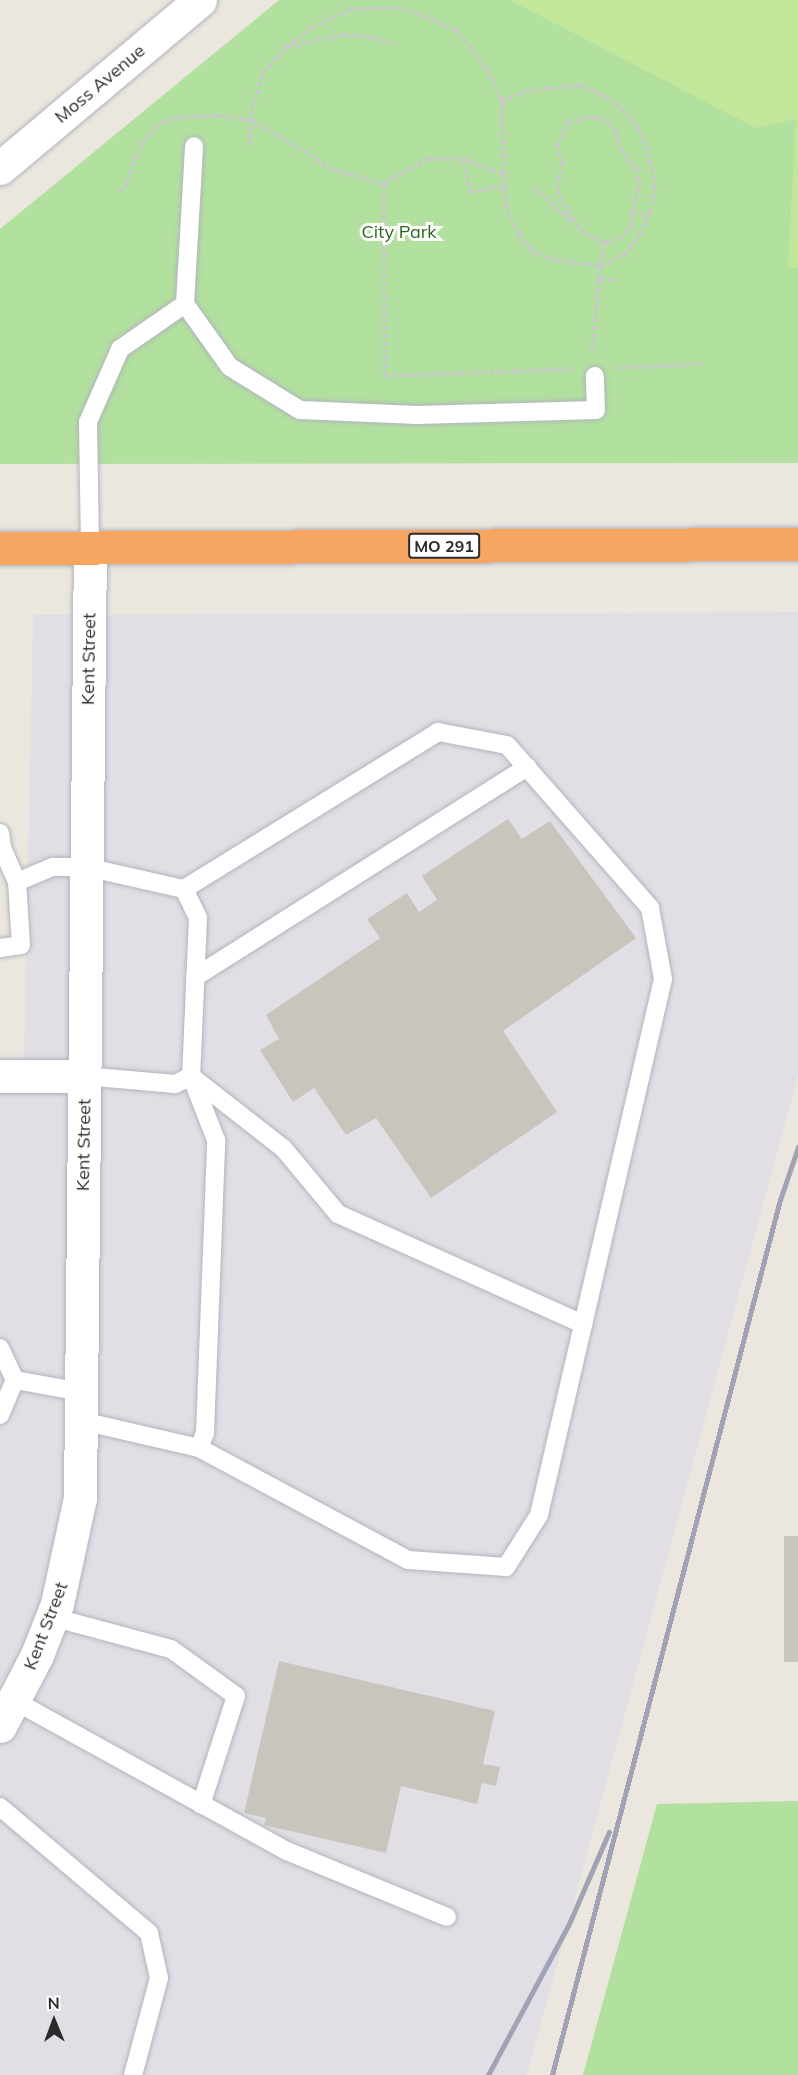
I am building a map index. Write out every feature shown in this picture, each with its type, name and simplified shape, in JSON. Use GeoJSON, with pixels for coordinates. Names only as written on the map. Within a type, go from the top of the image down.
{"type":"FeatureCollection","features":[{"type":"Feature","properties":{"kind":"highway","name":"MO 291"},"geometry":{"type":"LineString","coordinates":[[0,548],[798,544]]}},
{"type":"Feature","properties":{"kind":"street","name":"Moss Avenue"},"geometry":{"type":"LineString","coordinates":[[0,168],[200,0]]}},
{"type":"Feature","properties":{"kind":"street","name":"Kent Street"},"geometry":{"type":"LineString","coordinates":[[8,1714],[52,1617],[70,1556],[80,1498],[90,549]]}},
{"type":"Feature","properties":{"kind":"street"},"geometry":{"type":"LineString","coordinates":[[0,1076],[84,1076]]}},
{"type":"Feature","properties":{"kind":"lane"},"geometry":{"type":"LineString","coordinates":[[194,146],[185,304],[230,367],[300,410],[417,415],[596,410],[588,368]]}},
{"type":"Feature","properties":{"kind":"lane"},"geometry":{"type":"LineString","coordinates":[[90,549],[88,422],[120,349],[185,304]]}},
{"type":"Feature","properties":{"kind":"lane"},"geometry":{"type":"LineString","coordinates":[[0,1347],[15,1380],[199,1448],[408,1560],[506,1567],[539,1515],[663,979],[650,908],[507,745],[438,732],[184,889],[86,867],[54,867],[16,882]]}},
{"type":"Feature","properties":{"kind":"lane"},"geometry":{"type":"LineString","coordinates":[[195,977],[527,767]]}},
{"type":"Feature","properties":{"kind":"lane"},"geometry":{"type":"LineString","coordinates":[[0,833],[2,848],[16,882],[21,945],[0,948]]}},
{"type":"Feature","properties":{"kind":"lane"},"geometry":{"type":"LineString","coordinates":[[184,889],[198,918],[191,1076],[216,1140],[205,1432],[199,1448]]}},
{"type":"Feature","properties":{"kind":"lane"},"geometry":{"type":"LineString","coordinates":[[84,1076],[175,1084],[191,1076]]}},
{"type":"Feature","properties":{"kind":"lane"},"geometry":{"type":"LineString","coordinates":[[191,1076],[283,1148],[338,1214],[583,1324]]}},
{"type":"Feature","properties":{"kind":"lane"},"geometry":{"type":"LineString","coordinates":[[0,1415],[15,1380]]}},
{"type":"Feature","properties":{"kind":"lane"},"geometry":{"type":"LineString","coordinates":[[52,1617],[171,1649],[236,1696],[201,1805]]}},
{"type":"Feature","properties":{"kind":"lane"},"geometry":{"type":"LineString","coordinates":[[8,1714],[201,1805],[287,1851],[447,1917]]}},
{"type":"Feature","properties":{"kind":"lane"},"geometry":{"type":"LineString","coordinates":[[0,1808],[149,1933],[159,1978],[133,2075]]}},
{"type":"Feature","properties":{"kind":"path"},"geometry":{"type":"LineString","coordinates":[[250,145],[252,120],[264,72],[285,48],[312,28],[350,9],[402,8],[455,29],[487,69],[502,102],[503,174],[507,210],[530,250],[549,259],[600,266],[625,255],[648,216],[655,186],[648,153],[640,132],[614,102],[579,85],[522,92],[502,102]]}},
{"type":"Feature","properties":{"kind":"path"},"geometry":{"type":"LineString","coordinates":[[285,48],[342,35],[392,44]]}},
{"type":"Feature","properties":{"kind":"path"},"geometry":{"type":"LineString","coordinates":[[534,188],[583,233],[604,243],[620,239],[632,226],[632,210],[639,186],[636,168],[620,148],[616,131],[608,122],[592,117],[568,122],[557,146],[562,164],[557,188],[561,202],[583,233]]}},
{"type":"Feature","properties":{"kind":"path"},"geometry":{"type":"LineString","coordinates":[[252,120],[334,170],[384,183],[428,159],[463,159],[503,174]]}},
{"type":"Feature","properties":{"kind":"path"},"geometry":{"type":"LineString","coordinates":[[463,159],[471,192],[504,186]]}},
{"type":"Feature","properties":{"kind":"path"},"geometry":{"type":"LineString","coordinates":[[384,183],[385,376],[588,368],[604,243]]}},
{"type":"Feature","properties":{"kind":"path"},"geometry":{"type":"LineString","coordinates":[[632,210],[648,216]]}},
{"type":"Feature","properties":{"kind":"path"},"geometry":{"type":"LineString","coordinates":[[599,280],[617,280]]}},
{"type":"Feature","properties":{"kind":"path"},"geometry":{"type":"LineString","coordinates":[[613,368],[703,364]]}},
{"type":"Feature","properties":{"kind":"shaded area"},"geometry":{"type":"Polygon","coordinates":[[[798,612],[798,1076],[527,2075],[0,2075],[0,1059],[24,1058],[33,615],[798,612]]]}},
{"type":"Feature","properties":{"kind":"green space","name":"City Park"},"geometry":{"type":"Polygon","coordinates":[[[279,0],[798,0],[798,463],[0,464],[0,229],[279,0]]]}},
{"type":"Feature","properties":{"kind":"green space"},"geometry":{"type":"Polygon","coordinates":[[[510,0],[798,0],[798,268],[788,268],[796,119],[756,128],[510,0]]]}},
{"type":"Feature","properties":{"kind":"green space"},"geometry":{"type":"Polygon","coordinates":[[[798,1801],[798,2075],[583,2075],[657,1804],[798,1801]]]}},
{"type":"Feature","properties":{"kind":"building"},"geometry":{"type":"Polygon","coordinates":[[[508,819],[522,839],[550,821],[636,938],[503,1031],[557,1112],[431,1198],[376,1118],[346,1135],[314,1088],[293,1102],[260,1050],[279,1039],[266,1015],[380,938],[367,919],[407,893],[419,912],[437,900],[422,876],[508,819]]]}},
{"type":"Feature","properties":{"kind":"building"},"geometry":{"type":"Polygon","coordinates":[[[784,1536],[798,1536],[798,1662],[784,1662],[784,1536]]]}},
{"type":"Feature","properties":{"kind":"building"},"geometry":{"type":"Polygon","coordinates":[[[279,1661],[495,1711],[483,1764],[500,1767],[496,1786],[482,1783],[477,1804],[401,1786],[386,1853],[264,1825],[266,1818],[244,1813],[279,1661]]]}},
{"type":"Feature","properties":{"kind":"railway"},"geometry":{"type":"LineString","coordinates":[[552,2075],[780,1200],[798,1147]]}},
{"type":"Feature","properties":{"kind":"railway"},"geometry":{"type":"LineString","coordinates":[[488,2075],[569,1924],[609,1832]]}}]}
